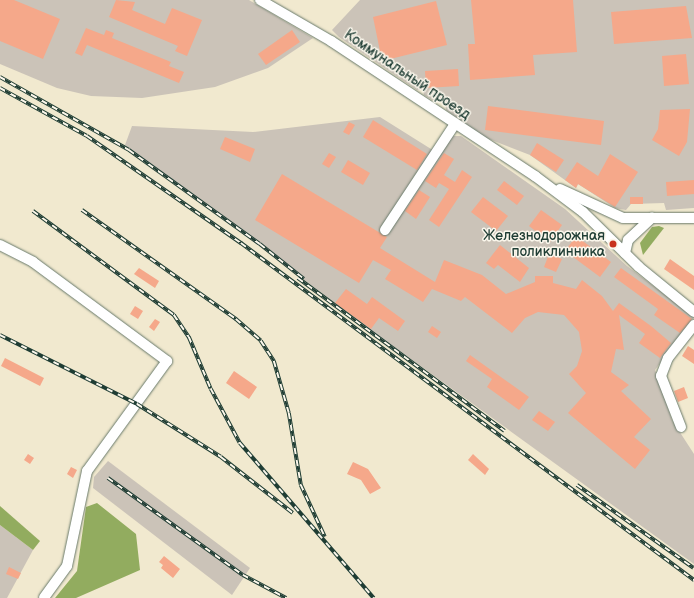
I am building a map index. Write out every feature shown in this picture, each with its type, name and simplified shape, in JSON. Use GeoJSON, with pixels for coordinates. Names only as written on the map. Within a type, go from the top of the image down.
{"type":"FeatureCollection","features":[{"type":"Feature","properties":{"kind":"street","name":"Коммунальный проезд"},"geometry":{"type":"LineString","coordinates":[[260,0],[331,41],[536,176]]}},
{"type":"Feature","properties":{"kind":"street"},"geometry":{"type":"LineString","coordinates":[[385,230],[455,124]]}},
{"type":"Feature","properties":{"kind":"street"},"geometry":{"type":"LineString","coordinates":[[536,176],[610,215],[652,218],[694,218]]}},
{"type":"Feature","properties":{"kind":"street"},"geometry":{"type":"LineString","coordinates":[[536,176],[588,217],[625,253],[694,312]]}},
{"type":"Feature","properties":{"kind":"street"},"geometry":{"type":"LineString","coordinates":[[625,253],[628,240],[652,218]]}},
{"type":"Feature","properties":{"kind":"street"},"geometry":{"type":"LineString","coordinates":[[0,245],[33,262],[166,361],[87,471],[67,566],[44,598]]}},
{"type":"Feature","properties":{"kind":"street"},"geometry":{"type":"LineString","coordinates":[[681,426],[661,376],[668,358],[694,325]]}},
{"type":"Feature","properties":{"kind":"shaded area"},"geometry":{"type":"Polygon","coordinates":[[[0,0],[249,0],[313,38],[268,68],[215,87],[142,98],[91,96],[57,88],[0,64],[0,0]]]}},
{"type":"Feature","properties":{"kind":"shaded area"},"geometry":{"type":"Polygon","coordinates":[[[360,0],[694,0],[694,208],[666,210],[664,203],[631,204],[626,210],[615,208],[578,184],[576,188],[530,155],[484,137],[446,110],[445,100],[434,101],[424,95],[423,90],[417,90],[339,37],[332,30],[360,0]]]}},
{"type":"Feature","properties":{"kind":"shaded area"},"geometry":{"type":"Polygon","coordinates":[[[380,117],[439,154],[453,136],[461,136],[565,209],[627,266],[694,317],[655,370],[672,420],[694,454],[694,564],[372,331],[125,145],[132,126],[253,132],[380,117]]]}},
{"type":"Feature","properties":{"kind":"shaded area"},"geometry":{"type":"Polygon","coordinates":[[[108,461],[250,568],[232,595],[93,488],[94,477],[108,461]]]}},
{"type":"Feature","properties":{"kind":"shaded area"},"geometry":{"type":"Polygon","coordinates":[[[0,525],[33,550],[7,598],[0,598],[0,525]]]}},
{"type":"Feature","properties":{"kind":"green space"},"geometry":{"type":"Polygon","coordinates":[[[659,226],[664,228],[643,255],[640,243],[652,227],[659,226]]]}},
{"type":"Feature","properties":{"kind":"green space"},"geometry":{"type":"Polygon","coordinates":[[[97,503],[136,534],[140,570],[76,598],[55,598],[77,571],[86,507],[97,503]]]}},
{"type":"Feature","properties":{"kind":"green space"},"geometry":{"type":"Polygon","coordinates":[[[0,506],[40,541],[33,550],[0,525],[0,506]]]}},
{"type":"Feature","properties":{"kind":"building"},"geometry":{"type":"Polygon","coordinates":[[[0,0],[14,0],[60,19],[43,59],[0,41],[0,0]]]}},
{"type":"Feature","properties":{"kind":"building"},"geometry":{"type":"Polygon","coordinates":[[[116,0],[135,2],[132,10],[165,24],[172,8],[202,20],[187,56],[175,51],[178,46],[109,17],[116,0]]]}},
{"type":"Feature","properties":{"kind":"building"},"geometry":{"type":"Polygon","coordinates":[[[471,0],[573,0],[577,52],[533,55],[535,75],[470,80],[468,44],[475,44],[471,0]]]}},
{"type":"Feature","properties":{"kind":"building"},"geometry":{"type":"Polygon","coordinates":[[[436,1],[447,45],[382,61],[373,17],[436,1]]]}},
{"type":"Feature","properties":{"kind":"building"},"geometry":{"type":"Polygon","coordinates":[[[686,6],[692,38],[614,44],[611,12],[686,6]]]}},
{"type":"Feature","properties":{"kind":"building"},"geometry":{"type":"Polygon","coordinates":[[[86,28],[104,35],[106,30],[114,33],[112,38],[171,62],[169,66],[184,72],[179,83],[87,45],[82,56],[75,53],[86,28]]]}},
{"type":"Feature","properties":{"kind":"building"},"geometry":{"type":"Polygon","coordinates":[[[292,30],[300,42],[266,65],[258,54],[292,30]]]}},
{"type":"Feature","properties":{"kind":"building"},"geometry":{"type":"Polygon","coordinates":[[[686,54],[689,84],[664,86],[662,56],[686,54]]]}},
{"type":"Feature","properties":{"kind":"building"},"geometry":{"type":"Polygon","coordinates":[[[458,69],[459,86],[426,88],[425,71],[458,69]]]}},
{"type":"Feature","properties":{"kind":"building"},"geometry":{"type":"Polygon","coordinates":[[[488,106],[604,121],[601,145],[485,130],[488,106]]]}},
{"type":"Feature","properties":{"kind":"building"},"geometry":{"type":"Polygon","coordinates":[[[690,109],[687,142],[679,156],[652,140],[658,129],[660,110],[690,109]]]}},
{"type":"Feature","properties":{"kind":"building"},"geometry":{"type":"Polygon","coordinates":[[[373,120],[427,154],[417,170],[363,137],[373,120]]]}},
{"type":"Feature","properties":{"kind":"building"},"geometry":{"type":"Polygon","coordinates":[[[349,122],[355,125],[349,135],[343,132],[349,122]]]}},
{"type":"Feature","properties":{"kind":"building"},"geometry":{"type":"Polygon","coordinates":[[[225,137],[255,149],[250,162],[220,149],[225,137]]]}},
{"type":"Feature","properties":{"kind":"building"},"geometry":{"type":"Polygon","coordinates":[[[537,143],[564,160],[556,172],[530,155],[537,143]]]}},
{"type":"Feature","properties":{"kind":"building"},"geometry":{"type":"Polygon","coordinates":[[[329,153],[336,157],[329,168],[322,164],[329,153]]]}},
{"type":"Feature","properties":{"kind":"building"},"geometry":{"type":"Polygon","coordinates":[[[444,153],[454,159],[444,175],[455,182],[462,170],[472,177],[439,227],[429,220],[449,189],[439,183],[436,188],[425,181],[444,153]]]}},
{"type":"Feature","properties":{"kind":"building"},"geometry":{"type":"Polygon","coordinates":[[[610,154],[638,172],[615,207],[578,184],[576,188],[565,180],[577,162],[598,176],[610,154]]]}},
{"type":"Feature","properties":{"kind":"building"},"geometry":{"type":"Polygon","coordinates":[[[348,160],[370,173],[363,185],[341,172],[348,160]]]}},
{"type":"Feature","properties":{"kind":"building"},"geometry":{"type":"Polygon","coordinates":[[[282,174],[387,237],[380,248],[435,282],[444,260],[482,275],[506,294],[535,282],[535,276],[553,276],[553,283],[576,289],[582,280],[602,296],[613,311],[619,303],[651,326],[671,343],[660,358],[639,343],[645,334],[619,315],[624,350],[616,349],[611,372],[629,385],[621,391],[651,419],[634,437],[650,450],[635,469],[568,413],[586,393],[569,374],[577,366],[582,351],[579,332],[564,315],[538,312],[525,318],[512,333],[465,297],[461,301],[432,289],[423,302],[385,279],[391,270],[373,260],[359,283],[255,220],[282,174]]]}},
{"type":"Feature","properties":{"kind":"building"},"geometry":{"type":"Polygon","coordinates":[[[694,180],[694,194],[667,196],[666,182],[694,180]]]}},
{"type":"Feature","properties":{"kind":"building"},"geometry":{"type":"Polygon","coordinates":[[[504,181],[524,196],[517,205],[497,190],[504,181]]]}},
{"type":"Feature","properties":{"kind":"building"},"geometry":{"type":"Polygon","coordinates":[[[419,190],[430,197],[416,219],[405,211],[419,190]]]}},
{"type":"Feature","properties":{"kind":"building"},"geometry":{"type":"Polygon","coordinates":[[[483,197],[508,216],[496,231],[471,212],[483,197]]]}},
{"type":"Feature","properties":{"kind":"building"},"geometry":{"type":"Polygon","coordinates":[[[630,197],[643,197],[643,204],[630,204],[630,197]]]}},
{"type":"Feature","properties":{"kind":"building"},"geometry":{"type":"Polygon","coordinates":[[[541,210],[562,225],[550,242],[529,226],[541,210]]]}},
{"type":"Feature","properties":{"kind":"building"},"geometry":{"type":"Polygon","coordinates":[[[576,236],[611,262],[600,277],[565,251],[576,236]]]}},
{"type":"Feature","properties":{"kind":"building"},"geometry":{"type":"Polygon","coordinates":[[[500,245],[529,268],[520,282],[498,265],[494,269],[486,263],[500,245]]]}},
{"type":"Feature","properties":{"kind":"building"},"geometry":{"type":"Polygon","coordinates":[[[549,254],[562,259],[556,272],[544,267],[549,254]]]}},
{"type":"Feature","properties":{"kind":"building"},"geometry":{"type":"Polygon","coordinates":[[[670,259],[694,276],[694,290],[664,269],[670,259]]]}},
{"type":"Feature","properties":{"kind":"building"},"geometry":{"type":"Polygon","coordinates":[[[139,268],[159,281],[155,288],[134,274],[139,268]]]}},
{"type":"Feature","properties":{"kind":"building"},"geometry":{"type":"Polygon","coordinates":[[[621,268],[692,319],[680,333],[654,315],[658,309],[614,277],[621,268]]]}},
{"type":"Feature","properties":{"kind":"building"},"geometry":{"type":"Polygon","coordinates":[[[346,289],[367,304],[372,297],[405,321],[398,331],[379,318],[371,329],[335,303],[346,289]]]}},
{"type":"Feature","properties":{"kind":"building"},"geometry":{"type":"Polygon","coordinates":[[[135,306],[143,311],[138,319],[130,314],[135,306]]]}},
{"type":"Feature","properties":{"kind":"building"},"geometry":{"type":"Polygon","coordinates":[[[155,319],[160,322],[154,331],[149,327],[155,319]]]}},
{"type":"Feature","properties":{"kind":"building"},"geometry":{"type":"Polygon","coordinates":[[[432,326],[441,332],[437,338],[428,332],[432,326]]]}},
{"type":"Feature","properties":{"kind":"building"},"geometry":{"type":"Polygon","coordinates":[[[688,346],[694,350],[694,364],[682,356],[688,346]]]}},
{"type":"Feature","properties":{"kind":"building"},"geometry":{"type":"Polygon","coordinates":[[[470,355],[529,397],[519,410],[487,387],[492,379],[466,361],[470,355]]]}},
{"type":"Feature","properties":{"kind":"building"},"geometry":{"type":"Polygon","coordinates":[[[5,358],[44,378],[40,386],[1,366],[5,358]]]}},
{"type":"Feature","properties":{"kind":"building"},"geometry":{"type":"Polygon","coordinates":[[[234,371],[257,387],[249,399],[226,383],[234,371]]]}},
{"type":"Feature","properties":{"kind":"building"},"geometry":{"type":"Polygon","coordinates":[[[684,387],[688,398],[678,402],[674,391],[684,387]]]}},
{"type":"Feature","properties":{"kind":"building"},"geometry":{"type":"Polygon","coordinates":[[[539,411],[555,422],[548,431],[532,420],[539,411]]]}},
{"type":"Feature","properties":{"kind":"building"},"geometry":{"type":"Polygon","coordinates":[[[28,454],[34,458],[30,464],[24,460],[28,454]]]}},
{"type":"Feature","properties":{"kind":"building"},"geometry":{"type":"Polygon","coordinates":[[[473,454],[489,469],[485,475],[468,460],[473,454]]]}},
{"type":"Feature","properties":{"kind":"building"},"geometry":{"type":"Polygon","coordinates":[[[353,462],[368,469],[381,488],[370,494],[361,480],[347,474],[353,462]]]}},
{"type":"Feature","properties":{"kind":"building"},"geometry":{"type":"Polygon","coordinates":[[[71,467],[77,470],[73,478],[67,474],[71,467]]]}},
{"type":"Feature","properties":{"kind":"building"},"geometry":{"type":"Polygon","coordinates":[[[164,556],[180,569],[173,578],[161,568],[163,565],[159,562],[164,556]]]}},
{"type":"Feature","properties":{"kind":"building"},"geometry":{"type":"Polygon","coordinates":[[[9,567],[21,573],[18,579],[6,574],[9,567]]]}},
{"type":"Feature","properties":{"kind":"railway"},"geometry":{"type":"LineString","coordinates":[[0,77],[129,150],[260,244],[304,279]]}},
{"type":"Feature","properties":{"kind":"railway"},"geometry":{"type":"LineString","coordinates":[[0,88],[87,136],[241,243],[694,580]]}},
{"type":"Feature","properties":{"kind":"railway"},"geometry":{"type":"LineString","coordinates":[[82,210],[236,319],[261,341],[274,361],[289,413],[301,485],[325,537]]}},
{"type":"Feature","properties":{"kind":"railway"},"geometry":{"type":"LineString","coordinates":[[33,211],[174,315],[189,337],[211,389],[240,443],[374,598]]}},
{"type":"Feature","properties":{"kind":"railway"},"geometry":{"type":"LineString","coordinates":[[298,278],[505,431]]}},
{"type":"Feature","properties":{"kind":"railway"},"geometry":{"type":"LineString","coordinates":[[0,335],[137,404],[221,457],[293,513]]}},
{"type":"Feature","properties":{"kind":"railway"},"geometry":{"type":"LineString","coordinates":[[108,478],[243,575],[286,598]]}},
{"type":"Feature","properties":{"kind":"railway"},"geometry":{"type":"LineString","coordinates":[[577,485],[694,568]]}},
{"type":"Feature","properties":{"kind":"place","name":"Железнодорожная поликлинника"},"geometry":{"type":"Point","coordinates":[613,244]}}]}
